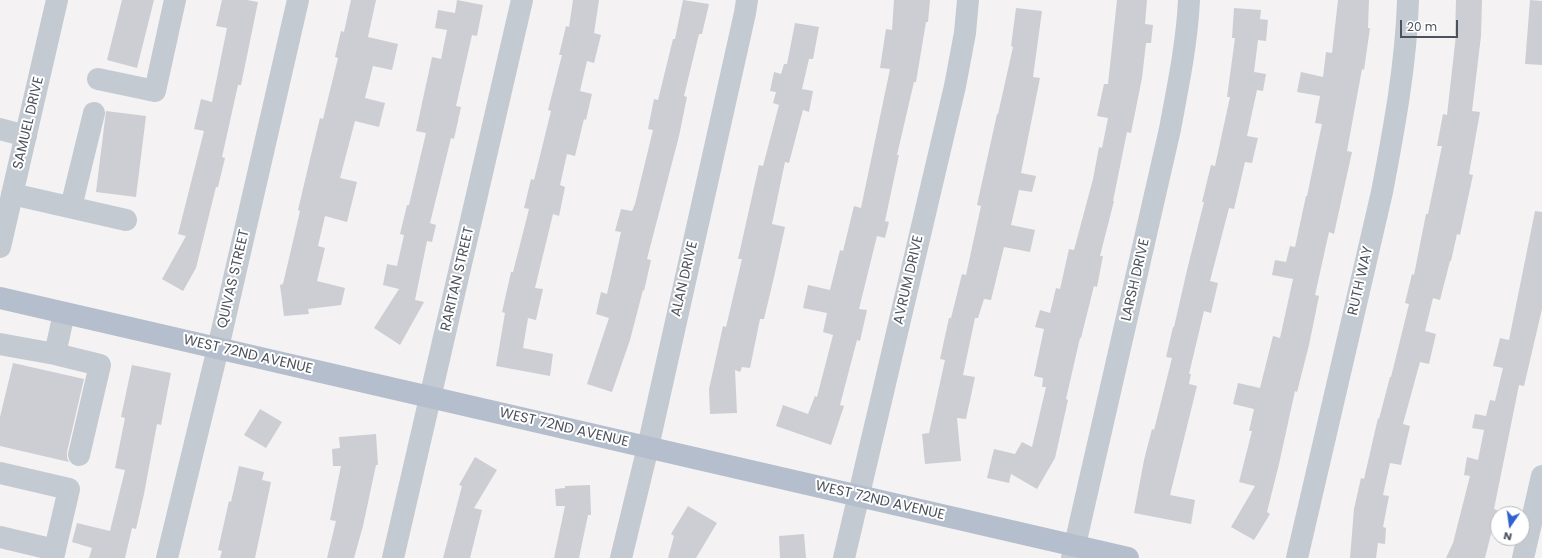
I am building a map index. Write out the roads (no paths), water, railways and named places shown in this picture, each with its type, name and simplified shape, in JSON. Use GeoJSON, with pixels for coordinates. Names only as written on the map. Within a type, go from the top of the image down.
{"type":"FeatureCollection","features":[{"type":"Feature","properties":{"kind":"main road","name":"WEST 72ND AVENUE"},"geometry":{"type":"LineString","coordinates":[[0,298],[858,496],[1074,552],[1128,558]]}},
{"type":"Feature","properties":{"kind":"street","name":"SAMUEL DRIVE"},"geometry":{"type":"LineString","coordinates":[[1,235],[26,136],[57,0]]}},
{"type":"Feature","properties":{"kind":"street"},"geometry":{"type":"LineString","coordinates":[[98,79],[155,91],[175,0]]}},
{"type":"Feature","properties":{"kind":"street","name":"QUIVAS STREET"},"geometry":{"type":"LineString","coordinates":[[167,558],[218,348],[298,0]]}},
{"type":"Feature","properties":{"kind":"street","name":"RARITAN STREET"},"geometry":{"type":"LineString","coordinates":[[393,558],[522,0]]}},
{"type":"Feature","properties":{"kind":"street","name":"ALAN DRIVE"},"geometry":{"type":"LineString","coordinates":[[621,558],[648,447],[744,21],[747,0]]}},
{"type":"Feature","properties":{"kind":"street","name":"AVRUM DRIVE"},"geometry":{"type":"LineString","coordinates":[[844,558],[955,86],[968,0]]}},
{"type":"Feature","properties":{"kind":"street","name":"LARSH DRIVE"},"geometry":{"type":"LineString","coordinates":[[1074,552],[1170,129],[1182,64],[1189,0]]}},
{"type":"Feature","properties":{"kind":"street","name":"RUTH WAY"},"geometry":{"type":"LineString","coordinates":[[1296,558],[1382,192],[1393,135],[1403,67],[1408,0]]}},
{"type":"Feature","properties":{"kind":"street"},"geometry":{"type":"LineString","coordinates":[[71,207],[94,112]]}},
{"type":"Feature","properties":{"kind":"street"},"geometry":{"type":"LineString","coordinates":[[0,129],[26,136]]}},
{"type":"Feature","properties":{"kind":"street"},"geometry":{"type":"LineString","coordinates":[[12,194],[126,220]]}},
{"type":"Feature","properties":{"kind":"street"},"geometry":{"type":"LineString","coordinates":[[55,354],[64,313]]}},
{"type":"Feature","properties":{"kind":"street"},"geometry":{"type":"LineString","coordinates":[[0,344],[55,354],[100,365],[79,455]]}},
{"type":"Feature","properties":{"kind":"street"},"geometry":{"type":"LineString","coordinates":[[0,473],[69,489],[54,554],[0,537]]}},
{"type":"Feature","properties":{"kind":"street"},"geometry":{"type":"LineString","coordinates":[[1523,558],[1542,476]]}}]}
